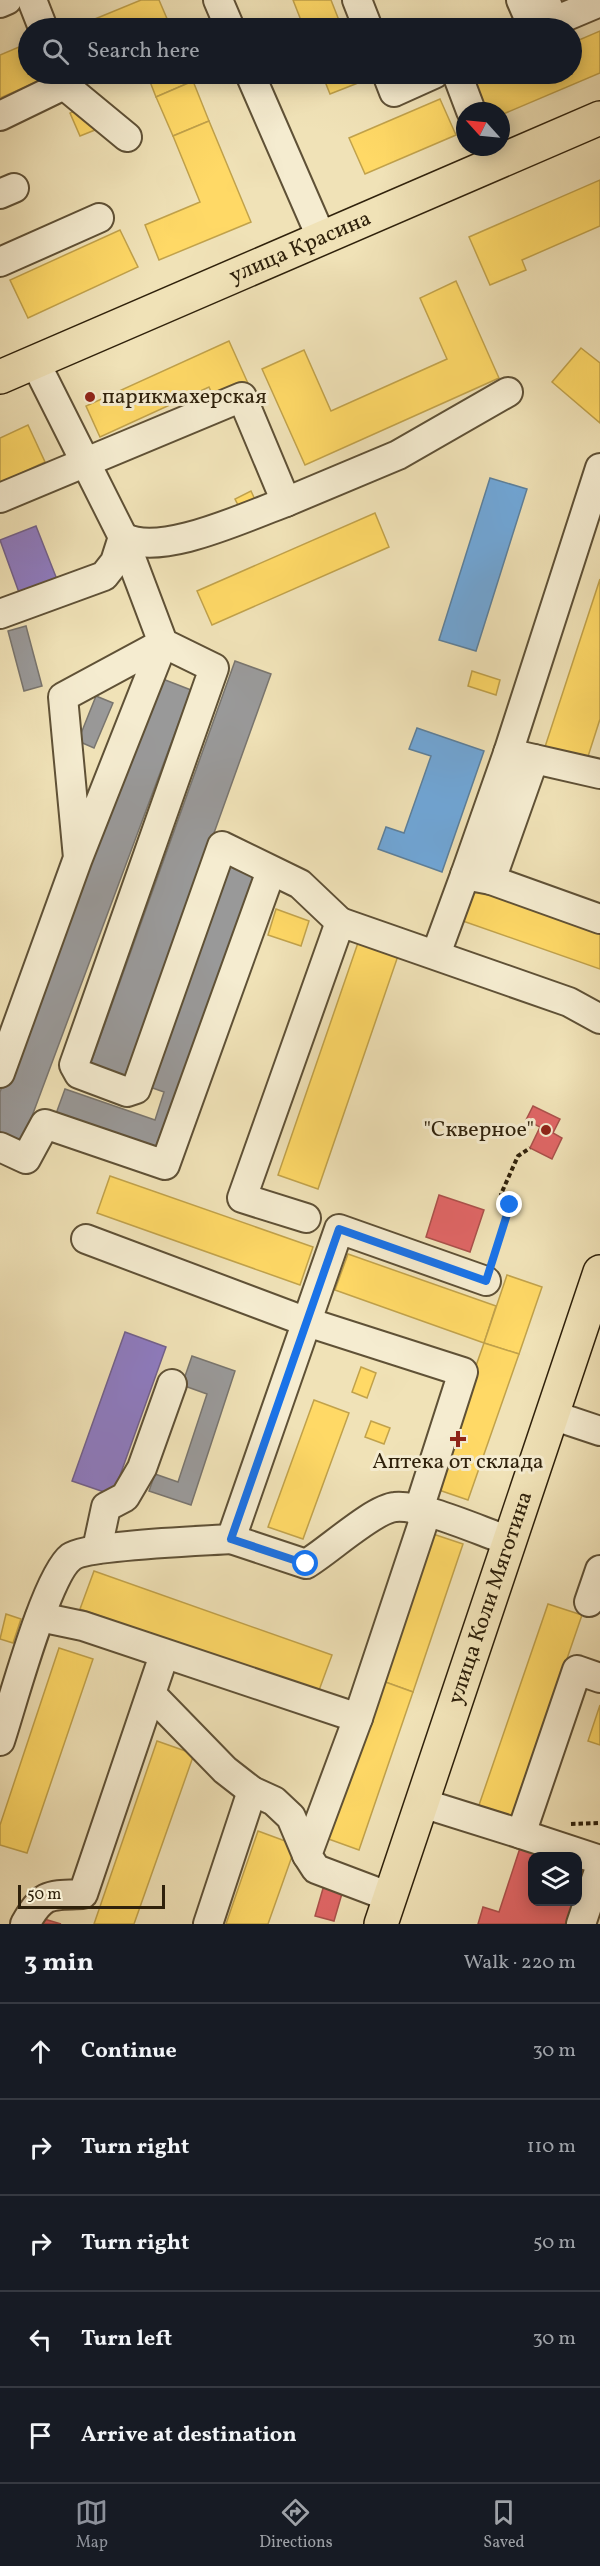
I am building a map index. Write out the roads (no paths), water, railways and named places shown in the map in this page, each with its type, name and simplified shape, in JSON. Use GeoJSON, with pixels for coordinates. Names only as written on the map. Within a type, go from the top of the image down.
{"type":"FeatureCollection","features":[{"type":"Feature","properties":{"kind":"main road","name":"улица Красина"},"geometry":{"type":"LineString","coordinates":[[0,377],[322,239],[487,157],[600,118]]}},
{"type":"Feature","properties":{"kind":"main road","name":"улица Коли Мяготина"},"geometry":{"type":"LineString","coordinates":[[386,1911],[600,1272]]}},
{"type":"Feature","properties":{"kind":"street"},"geometry":{"type":"LineString","coordinates":[[0,3],[7,0]]}},
{"type":"Feature","properties":{"kind":"street"},"geometry":{"type":"LineString","coordinates":[[32,0],[39,18]]}},
{"type":"Feature","properties":{"kind":"street"},"geometry":{"type":"LineString","coordinates":[[218,0],[226,18]]}},
{"type":"Feature","properties":{"kind":"street"},"geometry":{"type":"LineString","coordinates":[[357,0],[364,18]]}},
{"type":"Feature","properties":{"kind":"street"},"geometry":{"type":"LineString","coordinates":[[521,0],[528,16],[548,7],[547,18]]}},
{"type":"Feature","properties":{"kind":"street"},"geometry":{"type":"LineString","coordinates":[[562,18],[600,2]]}},
{"type":"Feature","properties":{"kind":"street"},"geometry":{"type":"LineString","coordinates":[[0,116],[54,84]]}},
{"type":"Feature","properties":{"kind":"street"},"geometry":{"type":"LineString","coordinates":[[68,84],[127,137]]}},
{"type":"Feature","properties":{"kind":"street"},"geometry":{"type":"LineString","coordinates":[[254,84],[322,239]]}},
{"type":"Feature","properties":{"kind":"street"},"geometry":{"type":"LineString","coordinates":[[391,84],[394,92],[412,84]]}},
{"type":"Feature","properties":{"kind":"street"},"geometry":{"type":"LineString","coordinates":[[461,84],[468,102]]}},
{"type":"Feature","properties":{"kind":"street"},"geometry":{"type":"LineString","coordinates":[[0,262],[99,218]]}},
{"type":"Feature","properties":{"kind":"street"},"geometry":{"type":"LineString","coordinates":[[0,1073],[78,858],[163,644],[123,537],[35,362]]}},
{"type":"Feature","properties":{"kind":"street"},"geometry":{"type":"LineString","coordinates":[[123,537],[143,544],[166,544],[286,502],[398,454],[508,392]]}},
{"type":"Feature","properties":{"kind":"street"},"geometry":{"type":"LineString","coordinates":[[0,498],[86,460],[242,397],[286,502]]}},
{"type":"Feature","properties":{"kind":"street"},"geometry":{"type":"LineString","coordinates":[[436,954],[478,878],[521,756],[600,468]]}},
{"type":"Feature","properties":{"kind":"street"},"geometry":{"type":"LineString","coordinates":[[0,614],[104,576],[115,562],[123,537]]}},
{"type":"Feature","properties":{"kind":"street"},"geometry":{"type":"LineString","coordinates":[[78,858],[63,697],[163,644]]}},
{"type":"Feature","properties":{"kind":"street"},"geometry":{"type":"LineString","coordinates":[[163,644],[214,668],[74,1065],[79,1074],[140,1097],[136,1089],[222,846],[300,884],[340,922],[569,1002],[600,1019]]}},
{"type":"Feature","properties":{"kind":"street"},"geometry":{"type":"LineString","coordinates":[[521,756],[600,774]]}},
{"type":"Feature","properties":{"kind":"street"},"geometry":{"type":"LineString","coordinates":[[0,1147],[26,1159],[45,1124],[165,1165],[272,870]]}},
{"type":"Feature","properties":{"kind":"street"},"geometry":{"type":"LineString","coordinates":[[478,878],[600,919]]}},
{"type":"Feature","properties":{"kind":"street"},"geometry":{"type":"LineString","coordinates":[[306,1218],[242,1198],[340,922]]}},
{"type":"Feature","properties":{"kind":"street"},"geometry":{"type":"LineString","coordinates":[[231,1539],[339,1229],[486,1281]]}},
{"type":"Feature","properties":{"kind":"street"},"geometry":{"type":"LineString","coordinates":[[86,1239],[307,1322],[463,1372],[418,1509],[423,1523],[358,1718],[308,1855]]}},
{"type":"Feature","properties":{"kind":"street"},"geometry":{"type":"LineString","coordinates":[[98,1549],[106,1507],[125,1497],[142,1468],[172,1384]]}},
{"type":"Feature","properties":{"kind":"street"},"geometry":{"type":"LineString","coordinates":[[552,1415],[600,1431]]}},
{"type":"Feature","properties":{"kind":"street"},"geometry":{"type":"LineString","coordinates":[[0,1741],[40,1617],[58,1574],[72,1556],[98,1549],[231,1539],[306,1564],[324,1554],[340,1539],[365,1522],[393,1507],[418,1509],[510,1541]]}},
{"type":"Feature","properties":{"kind":"street"},"geometry":{"type":"LineString","coordinates":[[589,1602],[600,1570]]}},
{"type":"Feature","properties":{"kind":"street"},"geometry":{"type":"LineString","coordinates":[[40,1617],[83,1626],[164,1655],[358,1718]]}},
{"type":"Feature","properties":{"kind":"street"},"geometry":{"type":"LineString","coordinates":[[25,1924],[37,1902],[57,1894],[83,1894],[164,1655]]}},
{"type":"Feature","properties":{"kind":"street"},"geometry":{"type":"LineString","coordinates":[[521,1834],[577,1670],[600,1678]]}},
{"type":"Feature","properties":{"kind":"street"},"geometry":{"type":"LineString","coordinates":[[152,1695],[225,1770],[252,1791],[274,1801],[291,1817],[316,1869],[386,1911]]}},
{"type":"Feature","properties":{"kind":"street"},"geometry":{"type":"LineString","coordinates":[[208,1924],[252,1791]]}},
{"type":"Feature","properties":{"kind":"street"},"geometry":{"type":"LineString","coordinates":[[422,1803],[600,1860]]}},
{"type":"Feature","properties":{"kind":"street"},"geometry":{"type":"LineString","coordinates":[[581,1924],[600,1868]]}},
{"type":"Feature","properties":{"kind":"place","name":"парикмахерская"},"geometry":{"type":"Point","coordinates":[90,397]}},
{"type":"Feature","properties":{"kind":"place","name":"\"Скверное\""},"geometry":{"type":"Point","coordinates":[546,1130]}},
{"type":"Feature","properties":{"kind":"place","name":"Аптека от склада"},"geometry":{"type":"Point","coordinates":[458,1439]}}]}
